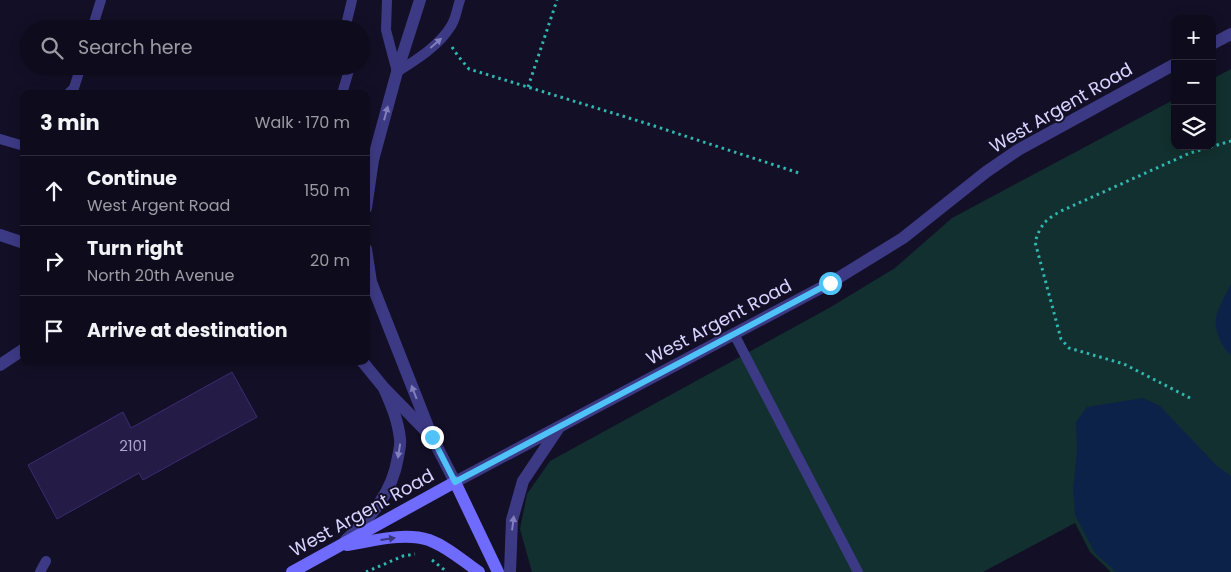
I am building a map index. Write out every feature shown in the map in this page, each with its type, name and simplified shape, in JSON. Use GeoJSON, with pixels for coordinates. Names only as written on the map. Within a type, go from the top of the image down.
{"type":"FeatureCollection","features":[{"type":"Feature","properties":{"kind":"main road","name":"West Argent Road"},"geometry":{"type":"LineString","coordinates":[[292,572],[455,482]]}},
{"type":"Feature","properties":{"kind":"main road"},"geometry":{"type":"LineString","coordinates":[[455,482],[498,572]]}},
{"type":"Feature","properties":{"kind":"main road"},"geometry":{"type":"LineString","coordinates":[[340,546],[404,537],[418,538],[442,546],[479,572]]}},
{"type":"Feature","properties":{"kind":"street"},"geometry":{"type":"LineString","coordinates":[[370,165],[420,0]]}},
{"type":"Feature","properties":{"kind":"street"},"geometry":{"type":"LineString","coordinates":[[1216,42],[1231,34]]}},
{"type":"Feature","properties":{"kind":"street","name":"West Argent Road"},"geometry":{"type":"LineString","coordinates":[[455,482],[830,283],[902,238],[986,172],[1018,150],[1171,66]]}},
{"type":"Feature","properties":{"kind":"street"},"geometry":{"type":"LineString","coordinates":[[0,235],[20,242]]}},
{"type":"Feature","properties":{"kind":"street"},"geometry":{"type":"LineString","coordinates":[[370,275],[432,437],[455,482]]}},
{"type":"Feature","properties":{"kind":"street"},"geometry":{"type":"LineString","coordinates":[[0,365],[20,352]]}},
{"type":"Feature","properties":{"kind":"street"},"geometry":{"type":"LineString","coordinates":[[365,365],[384,388],[432,437]]}},
{"type":"Feature","properties":{"kind":"street"},"geometry":{"type":"LineString","coordinates":[[340,546],[371,516],[388,491],[396,469],[400,441],[396,418],[384,388]]}},
{"type":"Feature","properties":{"kind":"street"},"geometry":{"type":"LineString","coordinates":[[510,572],[512,520],[523,482],[559,427]]}},
{"type":"Feature","properties":{"kind":"lane"},"geometry":{"type":"LineString","coordinates":[[95,20],[101,0]]}},
{"type":"Feature","properties":{"kind":"lane"},"geometry":{"type":"LineString","coordinates":[[347,20],[352,0]]}},
{"type":"Feature","properties":{"kind":"lane"},"geometry":{"type":"LineString","coordinates":[[387,0],[386,30],[397,72],[420,57],[444,36],[452,25],[460,0]]}},
{"type":"Feature","properties":{"kind":"lane"},"geometry":{"type":"LineString","coordinates":[[71,90],[77,75]]}},
{"type":"Feature","properties":{"kind":"lane"},"geometry":{"type":"LineString","coordinates":[[343,90],[348,75]]}},
{"type":"Feature","properties":{"kind":"lane"},"geometry":{"type":"LineString","coordinates":[[0,139],[20,145]]}},
{"type":"Feature","properties":{"kind":"lane"},"geometry":{"type":"LineString","coordinates":[[734,334],[858,572]]}},
{"type":"Feature","properties":{"kind":"lane"},"geometry":{"type":"LineString","coordinates":[[40,572],[46,561]]}},
{"type":"Feature","properties":{"kind":"path"},"geometry":{"type":"LineString","coordinates":[[528,87],[557,0]]}},
{"type":"Feature","properties":{"kind":"path"},"geometry":{"type":"LineString","coordinates":[[450,42],[458,56],[469,68],[799,173]]}},
{"type":"Feature","properties":{"kind":"path"},"geometry":{"type":"LineString","coordinates":[[1190,398],[1124,364],[1069,348],[1061,339],[1035,242],[1043,223],[1061,211],[1190,153],[1231,141]]}},
{"type":"Feature","properties":{"kind":"path"},"geometry":{"type":"LineString","coordinates":[[366,572],[403,556],[421,555]]}},
{"type":"Feature","properties":{"kind":"path"},"geometry":{"type":"LineString","coordinates":[[428,556],[447,572]]}},
{"type":"Feature","properties":{"kind":"green space"},"geometry":{"type":"Polygon","coordinates":[[[1231,69],[1231,572],[1111,572],[1090,552],[1075,523],[983,572],[532,572],[520,529],[527,494],[550,461],[829,308],[895,268],[952,218],[1171,101],[1171,150],[1216,150],[1216,77],[1231,69]]]}},
{"type":"Feature","properties":{"kind":"water"},"geometry":{"type":"Polygon","coordinates":[[[1231,284],[1231,355],[1219,338],[1216,318],[1231,284]]]}},
{"type":"Feature","properties":{"kind":"water"},"geometry":{"type":"Polygon","coordinates":[[[1143,398],[1160,406],[1216,465],[1231,476],[1231,572],[1116,572],[1095,553],[1075,515],[1073,490],[1077,450],[1076,422],[1087,407],[1143,398]]]}},
{"type":"Feature","properties":{"kind":"building"},"geometry":{"type":"Polygon","coordinates":[[[232,372],[257,417],[143,480],[139,473],[57,519],[28,465],[123,412],[131,428],[232,372]]]}},
{"type":"Feature","properties":{"kind":"route"},"geometry":{"type":"LineString","coordinates":[[432,437],[455,482],[830,283]]}}]}
